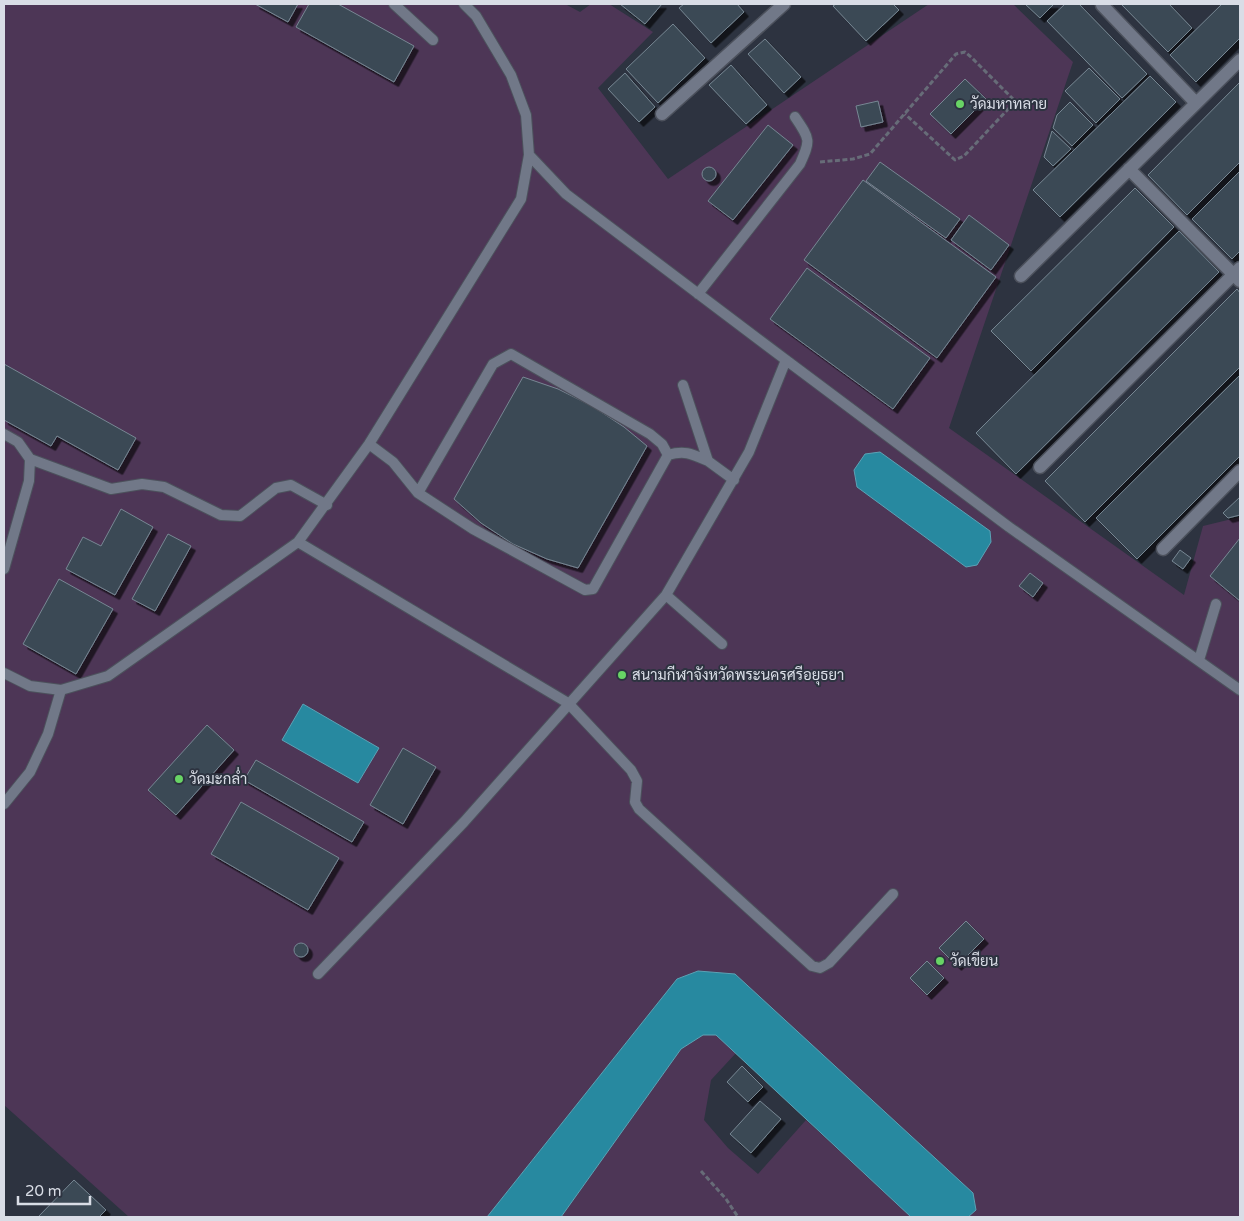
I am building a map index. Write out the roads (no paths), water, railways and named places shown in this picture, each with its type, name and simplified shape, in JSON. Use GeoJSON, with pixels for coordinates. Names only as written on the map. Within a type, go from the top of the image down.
{"type":"FeatureCollection","features":[{"type":"Feature","properties":{"kind":"street"},"geometry":{"type":"LineString","coordinates":[[662,114],[784,4]]}},
{"type":"Feature","properties":{"kind":"street"},"geometry":{"type":"LineString","coordinates":[[1102,5],[1196,103]]}},
{"type":"Feature","properties":{"kind":"street"},"geometry":{"type":"LineString","coordinates":[[1021,276],[1240,60]]}},
{"type":"Feature","properties":{"kind":"street"},"geometry":{"type":"LineString","coordinates":[[1040,467],[1238,274],[1129,169]]}},
{"type":"Feature","properties":{"kind":"street"},"geometry":{"type":"LineString","coordinates":[[1163,549],[1240,472]]}},
{"type":"Feature","properties":{"kind":"lane"},"geometry":{"type":"LineString","coordinates":[[394,4],[433,40]]}},
{"type":"Feature","properties":{"kind":"lane"},"geometry":{"type":"LineString","coordinates":[[4,672],[30,686],[61,690],[108,676],[298,542],[369,444],[521,199],[529,155],[526,115],[511,75],[476,16],[464,4]]}},
{"type":"Feature","properties":{"kind":"lane"},"geometry":{"type":"LineString","coordinates":[[698,294],[800,164],[807,147],[807,135],[795,117]]}},
{"type":"Feature","properties":{"kind":"lane"},"geometry":{"type":"LineString","coordinates":[[529,155],[566,194],[698,294],[1009,527],[1240,690]]}},
{"type":"Feature","properties":{"kind":"lane"},"geometry":{"type":"LineString","coordinates":[[418,493],[493,364],[511,354],[650,434],[662,444],[668,455]]}},
{"type":"Feature","properties":{"kind":"lane"},"geometry":{"type":"LineString","coordinates":[[318,974],[464,822],[666,595],[749,452],[786,360]]}},
{"type":"Feature","properties":{"kind":"lane"},"geometry":{"type":"LineString","coordinates":[[683,385],[708,461]]}},
{"type":"Feature","properties":{"kind":"lane"},"geometry":{"type":"LineString","coordinates":[[4,434],[18,442],[30,459],[111,489],[142,484],[164,487],[221,515],[240,516],[276,488],[290,485],[327,504]]}},
{"type":"Feature","properties":{"kind":"lane"},"geometry":{"type":"LineString","coordinates":[[369,444],[393,462],[418,493],[473,529],[586,590],[593,589],[668,455],[680,452],[691,454],[708,461],[734,480]]}},
{"type":"Feature","properties":{"kind":"lane"},"geometry":{"type":"LineString","coordinates":[[4,569],[28,481],[30,459]]}},
{"type":"Feature","properties":{"kind":"lane"},"geometry":{"type":"LineString","coordinates":[[298,542],[568,703],[631,770],[637,781],[635,802],[639,809],[812,966],[820,968],[829,963],[893,894]]}},
{"type":"Feature","properties":{"kind":"lane"},"geometry":{"type":"LineString","coordinates":[[666,595],[722,644]]}},
{"type":"Feature","properties":{"kind":"lane"},"geometry":{"type":"LineString","coordinates":[[1199,660],[1216,604]]}},
{"type":"Feature","properties":{"kind":"lane"},"geometry":{"type":"LineString","coordinates":[[4,804],[30,772],[48,734],[61,690]]}},
{"type":"Feature","properties":{"kind":"water"},"geometry":{"type":"Polygon","coordinates":[[[880,452],[990,531],[991,542],[977,565],[966,567],[857,487],[854,470],[865,454],[880,452]]]}},
{"type":"Feature","properties":{"kind":"water"},"geometry":{"type":"Polygon","coordinates":[[[303,704],[379,748],[358,783],[282,740],[303,704]]]}},
{"type":"Feature","properties":{"kind":"water"},"geometry":{"type":"Polygon","coordinates":[[[698,971],[735,974],[973,1193],[976,1210],[968,1217],[911,1217],[716,1035],[703,1035],[681,1049],[561,1217],[487,1217],[677,979],[698,971]]]}},
{"type":"Feature","properties":{"kind":"place","name":"วัดมหาทลาย"},"geometry":{"type":"Point","coordinates":[960,104]}},
{"type":"Feature","properties":{"kind":"place","name":"สนามกีฬาจังหวัดพระนครศรีอยุธยา"},"geometry":{"type":"Point","coordinates":[622,675]}},
{"type":"Feature","properties":{"kind":"place","name":"วัดมะกล่ำ"},"geometry":{"type":"Point","coordinates":[179,779]}},
{"type":"Feature","properties":{"kind":"place","name":"วัดเขียน"},"geometry":{"type":"Point","coordinates":[940,961]}}]}
